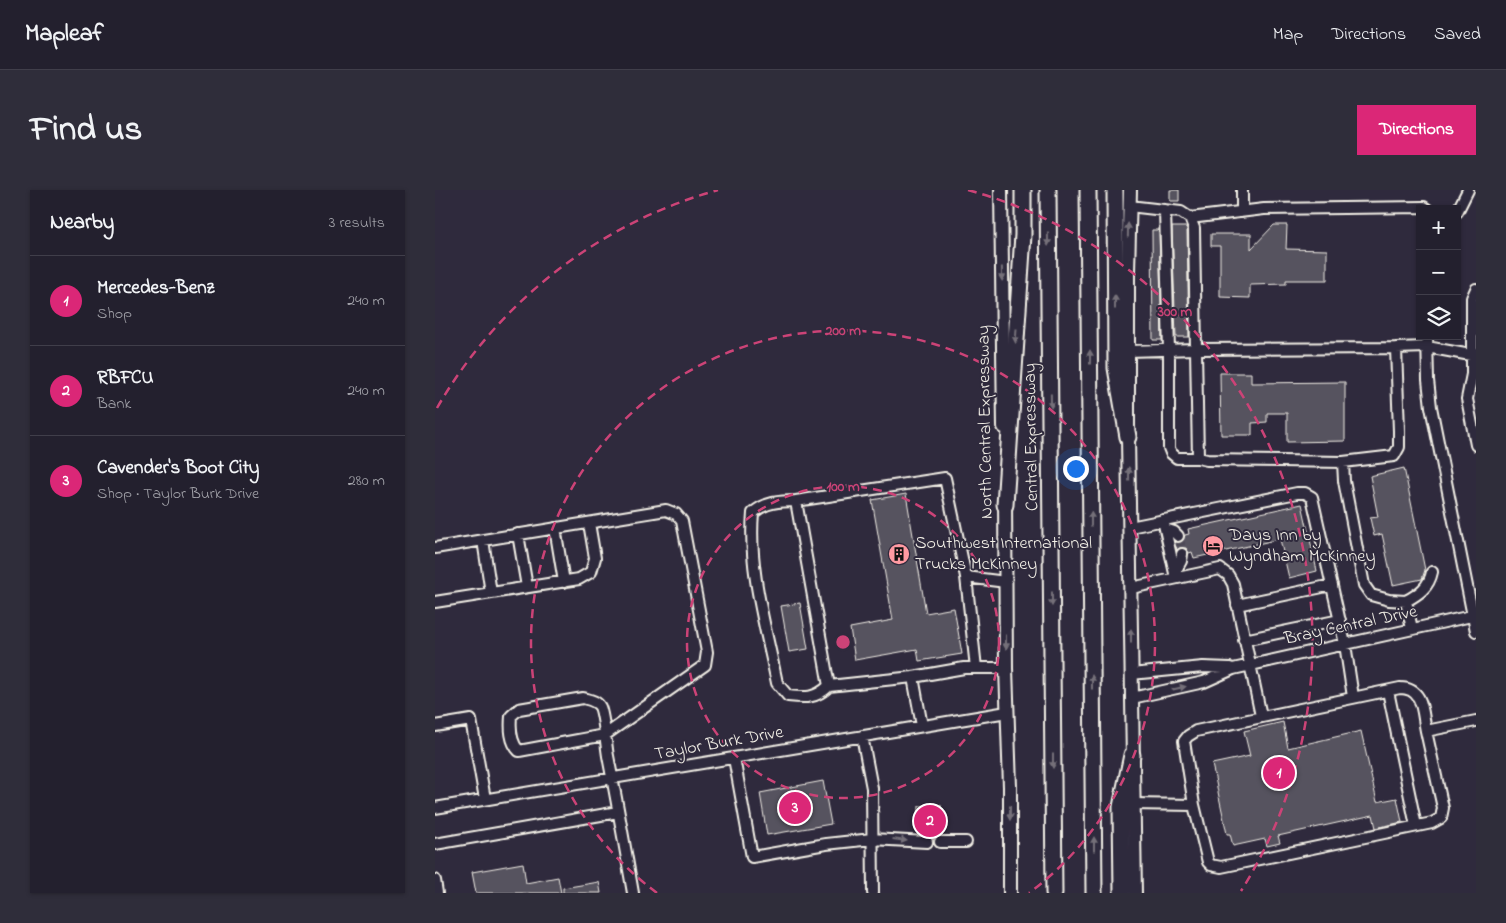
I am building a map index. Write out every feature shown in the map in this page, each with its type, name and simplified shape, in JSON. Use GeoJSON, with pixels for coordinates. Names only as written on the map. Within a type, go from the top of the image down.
{"type":"FeatureCollection","features":[{"type":"Feature","properties":{"kind":"highway"},"geometry":{"type":"LineString","coordinates":[[1005,505],[1023,235],[1023,190]]}},
{"type":"Feature","properties":{"kind":"highway","name":"Central Expressway"},"geometry":{"type":"LineString","coordinates":[[1048,190],[1054,893]]}},
{"type":"Feature","properties":{"kind":"highway"},"geometry":{"type":"LineString","coordinates":[[1088,190],[1094,893]]}},
{"type":"Feature","properties":{"kind":"highway"},"geometry":{"type":"LineString","coordinates":[[1115,190],[1116,368],[1129,437]]}},
{"type":"Feature","properties":{"kind":"highway"},"geometry":{"type":"LineString","coordinates":[[1122,893],[1121,807],[1132,755]]}},
{"type":"Feature","properties":{"kind":"main road","name":"North Central Expressway"},"geometry":{"type":"LineString","coordinates":[[1001,190],[1006,582],[1005,668],[1010,787],[1010,893]]}},
{"type":"Feature","properties":{"kind":"main road"},"geometry":{"type":"LineString","coordinates":[[1130,190],[1128,351],[1132,804],[1135,893]]}},
{"type":"Feature","properties":{"kind":"street"},"geometry":{"type":"LineString","coordinates":[[1242,190],[1242,212]]}},
{"type":"Feature","properties":{"kind":"street"},"geometry":{"type":"LineString","coordinates":[[1461,205],[1469,190]]}},
{"type":"Feature","properties":{"kind":"street"},"geometry":{"type":"LineString","coordinates":[[1129,206],[1181,212],[1191,218],[1264,209],[1416,207]]}},
{"type":"Feature","properties":{"kind":"street"},"geometry":{"type":"LineString","coordinates":[[1165,210],[1169,350],[1169,448],[1171,453],[1177,458],[1343,462],[1394,456],[1399,447],[1395,348]]}},
{"type":"Feature","properties":{"kind":"street"},"geometry":{"type":"LineString","coordinates":[[1191,218],[1194,228],[1198,458]]}},
{"type":"Feature","properties":{"kind":"street"},"geometry":{"type":"LineString","coordinates":[[1476,288],[1472,298],[1474,356],[1467,398],[1476,446]]}},
{"type":"Feature","properties":{"kind":"street"},"geometry":{"type":"LineString","coordinates":[[1128,351],[1395,348],[1427,342],[1474,356]]}},
{"type":"Feature","properties":{"kind":"street"},"geometry":{"type":"LineString","coordinates":[[1427,342],[1431,407],[1476,631]]}},
{"type":"Feature","properties":{"kind":"street"},"geometry":{"type":"LineString","coordinates":[[1343,462],[1343,481],[1364,585],[1371,595],[1389,600],[1407,601],[1430,583],[1432,572]]}},
{"type":"Feature","properties":{"kind":"street"},"geometry":{"type":"LineString","coordinates":[[976,668],[966,577],[945,478],[779,502],[761,506],[753,513],[755,572],[777,683],[788,696],[804,698],[821,694],[829,686],[964,668],[976,668],[1005,668]]}},
{"type":"Feature","properties":{"kind":"street"},"geometry":{"type":"LineString","coordinates":[[1130,527],[1164,525],[1297,492],[1305,493],[1312,497],[1345,644],[1353,697]]}},
{"type":"Feature","properties":{"kind":"street"},"geometry":{"type":"LineString","coordinates":[[796,501],[829,686]]}},
{"type":"Feature","properties":{"kind":"street"},"geometry":{"type":"LineString","coordinates":[[435,548],[666,510],[676,514],[683,521],[707,652],[705,665],[605,735],[519,750],[514,745],[511,716],[519,709],[583,698],[593,700],[599,706],[605,735],[633,893]]}},
{"type":"Feature","properties":{"kind":"street"},"geometry":{"type":"LineString","coordinates":[[435,602],[579,579],[591,572],[595,558],[589,523]]}},
{"type":"Feature","properties":{"kind":"street"},"geometry":{"type":"LineString","coordinates":[[1164,525],[1178,536]]}},
{"type":"Feature","properties":{"kind":"street"},"geometry":{"type":"LineString","coordinates":[[1164,525],[1175,575]]}},
{"type":"Feature","properties":{"kind":"street"},"geometry":{"type":"LineString","coordinates":[[555,528],[564,582]]}},
{"type":"Feature","properties":{"kind":"street"},"geometry":{"type":"LineString","coordinates":[[518,534],[527,587]]}},
{"type":"Feature","properties":{"kind":"street"},"geometry":{"type":"LineString","coordinates":[[483,540],[491,593]]}},
{"type":"Feature","properties":{"kind":"street"},"geometry":{"type":"LineString","coordinates":[[1175,575],[1183,554]]}},
{"type":"Feature","properties":{"kind":"street"},"geometry":{"type":"LineString","coordinates":[[1131,588],[1175,575],[1220,570],[1228,575],[1233,584],[1261,716]]}},
{"type":"Feature","properties":{"kind":"street"},"geometry":{"type":"LineString","coordinates":[[966,577],[1006,582]]}},
{"type":"Feature","properties":{"kind":"street"},"geometry":{"type":"LineString","coordinates":[[1237,605],[1332,585]]}},
{"type":"Feature","properties":{"kind":"street"},"geometry":{"type":"LineString","coordinates":[[1407,601],[1412,629]]}},
{"type":"Feature","properties":{"kind":"street","name":"Bray Central Drive"},"geometry":{"type":"LineString","coordinates":[[1132,698],[1204,682],[1233,669],[1249,665],[1474,616]]}},
{"type":"Feature","properties":{"kind":"street"},"geometry":{"type":"LineString","coordinates":[[1244,640],[1340,620]]}},
{"type":"Feature","properties":{"kind":"street","name":"Bray Central Drive"},"geometry":{"type":"LineString","coordinates":[[1131,674],[1203,667],[1233,669]]}},
{"type":"Feature","properties":{"kind":"street"},"geometry":{"type":"LineString","coordinates":[[913,676],[922,726]]}},
{"type":"Feature","properties":{"kind":"street"},"geometry":{"type":"LineString","coordinates":[[1400,688],[1408,688],[1414,691],[1419,698],[1427,731],[1443,808],[1441,818],[1437,821],[1416,826],[1226,866],[1216,867],[1208,862],[1184,751],[1184,742],[1188,736],[1196,731],[1353,697],[1400,688]]}},
{"type":"Feature","properties":{"kind":"street"},"geometry":{"type":"LineString","coordinates":[[1387,691],[1416,826]]}},
{"type":"Feature","properties":{"kind":"street","name":"Taylor Burk Drive"},"geometry":{"type":"LineString","coordinates":[[435,808],[1007,712]]}},
{"type":"Feature","properties":{"kind":"street"},"geometry":{"type":"LineString","coordinates":[[435,726],[471,720],[485,799]]}},
{"type":"Feature","properties":{"kind":"street"},"geometry":{"type":"LineString","coordinates":[[1427,731],[1476,720]]}},
{"type":"Feature","properties":{"kind":"street"},"geometry":{"type":"LineString","coordinates":[[863,736],[872,788],[873,893]]}},
{"type":"Feature","properties":{"kind":"street"},"geometry":{"type":"LineString","coordinates":[[734,758],[752,857],[872,838],[927,842]]}},
{"type":"Feature","properties":{"kind":"street"},"geometry":{"type":"LineString","coordinates":[[1132,804],[1194,804]]}},
{"type":"Feature","properties":{"kind":"street"},"geometry":{"type":"LineString","coordinates":[[435,844],[618,812]]}},
{"type":"Feature","properties":{"kind":"street"},"geometry":{"type":"LineString","coordinates":[[940,842],[966,842]]}},
{"type":"Feature","properties":{"kind":"street"},"geometry":{"type":"LineString","coordinates":[[435,880],[437,893]]}},
{"type":"Feature","properties":{"kind":"building"},"geometry":{"type":"Polygon","coordinates":[[[1170,190],[1179,190],[1179,201],[1170,201],[1170,190]]]}},
{"type":"Feature","properties":{"kind":"building"},"geometry":{"type":"Polygon","coordinates":[[[1274,225],[1287,225],[1286,249],[1327,250],[1327,280],[1286,280],[1286,284],[1250,285],[1250,298],[1220,297],[1220,246],[1211,246],[1211,234],[1251,234],[1251,249],[1274,225]]]}},
{"type":"Feature","properties":{"kind":"building"},"geometry":{"type":"Polygon","coordinates":[[[1172,227],[1186,227],[1187,229],[1189,337],[1176,337],[1172,227]]]}},
{"type":"Feature","properties":{"kind":"building"},"geometry":{"type":"Polygon","coordinates":[[[1152,230],[1159,230],[1162,340],[1153,340],[1152,230]]]}},
{"type":"Feature","properties":{"kind":"building"},"geometry":{"type":"Polygon","coordinates":[[[1220,373],[1251,373],[1251,383],[1345,382],[1345,441],[1287,442],[1287,413],[1267,413],[1267,422],[1252,423],[1252,435],[1221,435],[1220,373]]]}},
{"type":"Feature","properties":{"kind":"building"},"geometry":{"type":"Polygon","coordinates":[[[1404,468],[1425,570],[1422,579],[1393,585],[1382,534],[1374,536],[1370,518],[1378,517],[1370,476],[1404,468]]]}},
{"type":"Feature","properties":{"kind":"building","name":"Southwest International Trucks McKinney"},"geometry":{"type":"Polygon","coordinates":[[[906,494],[926,613],[954,608],[962,654],[919,661],[917,649],[855,660],[850,628],[893,620],[872,500],[906,494]]]}},
{"type":"Feature","properties":{"kind":"building","name":"Days Inn by Wyndham McKinney"},"geometry":{"type":"Polygon","coordinates":[[[1302,504],[1317,571],[1289,578],[1280,539],[1194,558],[1192,552],[1189,553],[1186,548],[1177,550],[1175,542],[1179,543],[1185,535],[1189,534],[1188,529],[1302,504]]]}},
{"type":"Feature","properties":{"kind":"building"},"geometry":{"type":"Polygon","coordinates":[[[800,603],[808,649],[789,652],[781,606],[800,603]]]}},
{"type":"Feature","properties":{"kind":"building"},"geometry":{"type":"Polygon","coordinates":[[[1283,722],[1288,748],[1361,731],[1377,802],[1397,798],[1402,822],[1376,828],[1373,815],[1278,836],[1280,843],[1267,846],[1265,839],[1233,846],[1230,834],[1227,834],[1212,764],[1250,756],[1244,731],[1283,722]]]}},
{"type":"Feature","properties":{"kind":"building"},"geometry":{"type":"Polygon","coordinates":[[[823,781],[831,824],[767,835],[760,793],[823,781]]]}},
{"type":"Feature","properties":{"kind":"building"},"geometry":{"type":"Polygon","coordinates":[[[941,805],[943,827],[940,827],[940,835],[936,836],[933,840],[927,835],[927,831],[918,831],[919,806],[941,805]]]}},
{"type":"Feature","properties":{"kind":"building"},"geometry":{"type":"Polygon","coordinates":[[[523,863],[526,883],[558,877],[561,893],[476,893],[472,872],[523,863]]]}},
{"type":"Feature","properties":{"kind":"building"},"geometry":{"type":"Polygon","coordinates":[[[599,882],[601,893],[563,893],[563,888],[599,882]]]}},
{"type":"Feature","properties":{"kind":"tunnel"},"geometry":{"type":"LineString","coordinates":[[1178,536],[1182,554]]}},
{"type":"Feature","properties":{"kind":"place","name":"Days Inn by Wyndham McKinney"},"geometry":{"type":"Point","coordinates":[1213,546]}},
{"type":"Feature","properties":{"kind":"place","name":"Southwest International Trucks McKinney"},"geometry":{"type":"Point","coordinates":[899,554]}},
{"type":"Feature","properties":{"kind":"place","name":"Mercedes-Benz"},"geometry":{"type":"Point","coordinates":[1279,773]}},
{"type":"Feature","properties":{"kind":"place","name":"Cavender's Boot City"},"geometry":{"type":"Point","coordinates":[795,808]}},
{"type":"Feature","properties":{"kind":"place","name":"RBFCU"},"geometry":{"type":"Point","coordinates":[930,821]}}]}
